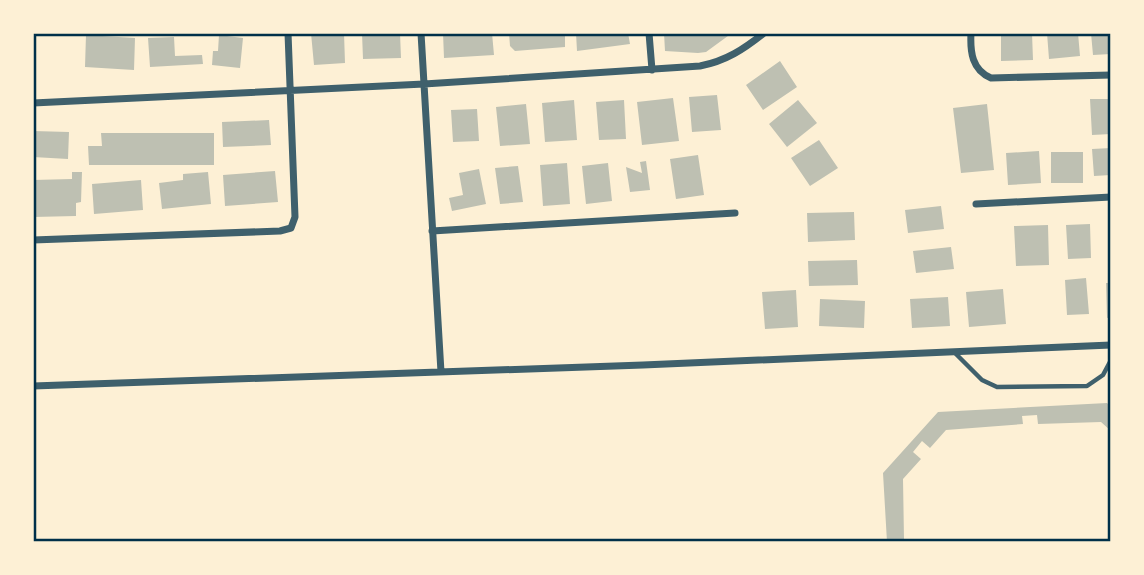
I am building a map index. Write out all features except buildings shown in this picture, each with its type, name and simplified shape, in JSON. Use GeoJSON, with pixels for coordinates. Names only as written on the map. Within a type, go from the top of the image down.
{"type":"FeatureCollection","features":[{"type":"Feature","properties":{"kind":"street"},"geometry":{"type":"LineString","coordinates":[[33,240],[280,231],[291,228],[295,217],[288,33]]}},
{"type":"Feature","properties":{"kind":"street"},"geometry":{"type":"LineString","coordinates":[[421,33],[441,372]]}},
{"type":"Feature","properties":{"kind":"street"},"geometry":{"type":"LineString","coordinates":[[649,33],[652,70]]}},
{"type":"Feature","properties":{"kind":"street"},"geometry":{"type":"LineString","coordinates":[[33,103],[652,70],[719,62],[741,51],[764,33]]}},
{"type":"Feature","properties":{"kind":"street"},"geometry":{"type":"LineString","coordinates":[[971,33],[970,50],[976,66],[982,74],[991,78],[1111,75]]}},
{"type":"Feature","properties":{"kind":"street"},"geometry":{"type":"LineString","coordinates":[[976,204],[1111,197]]}},
{"type":"Feature","properties":{"kind":"street"},"geometry":{"type":"LineString","coordinates":[[432,231],[735,213]]}},
{"type":"Feature","properties":{"kind":"street"},"geometry":{"type":"LineString","coordinates":[[33,386],[1111,345]]}},
{"type":"Feature","properties":{"kind":"lane"},"geometry":{"type":"LineString","coordinates":[[954,352],[982,380],[997,387],[1087,386],[1103,376],[1111,360]]}}]}
